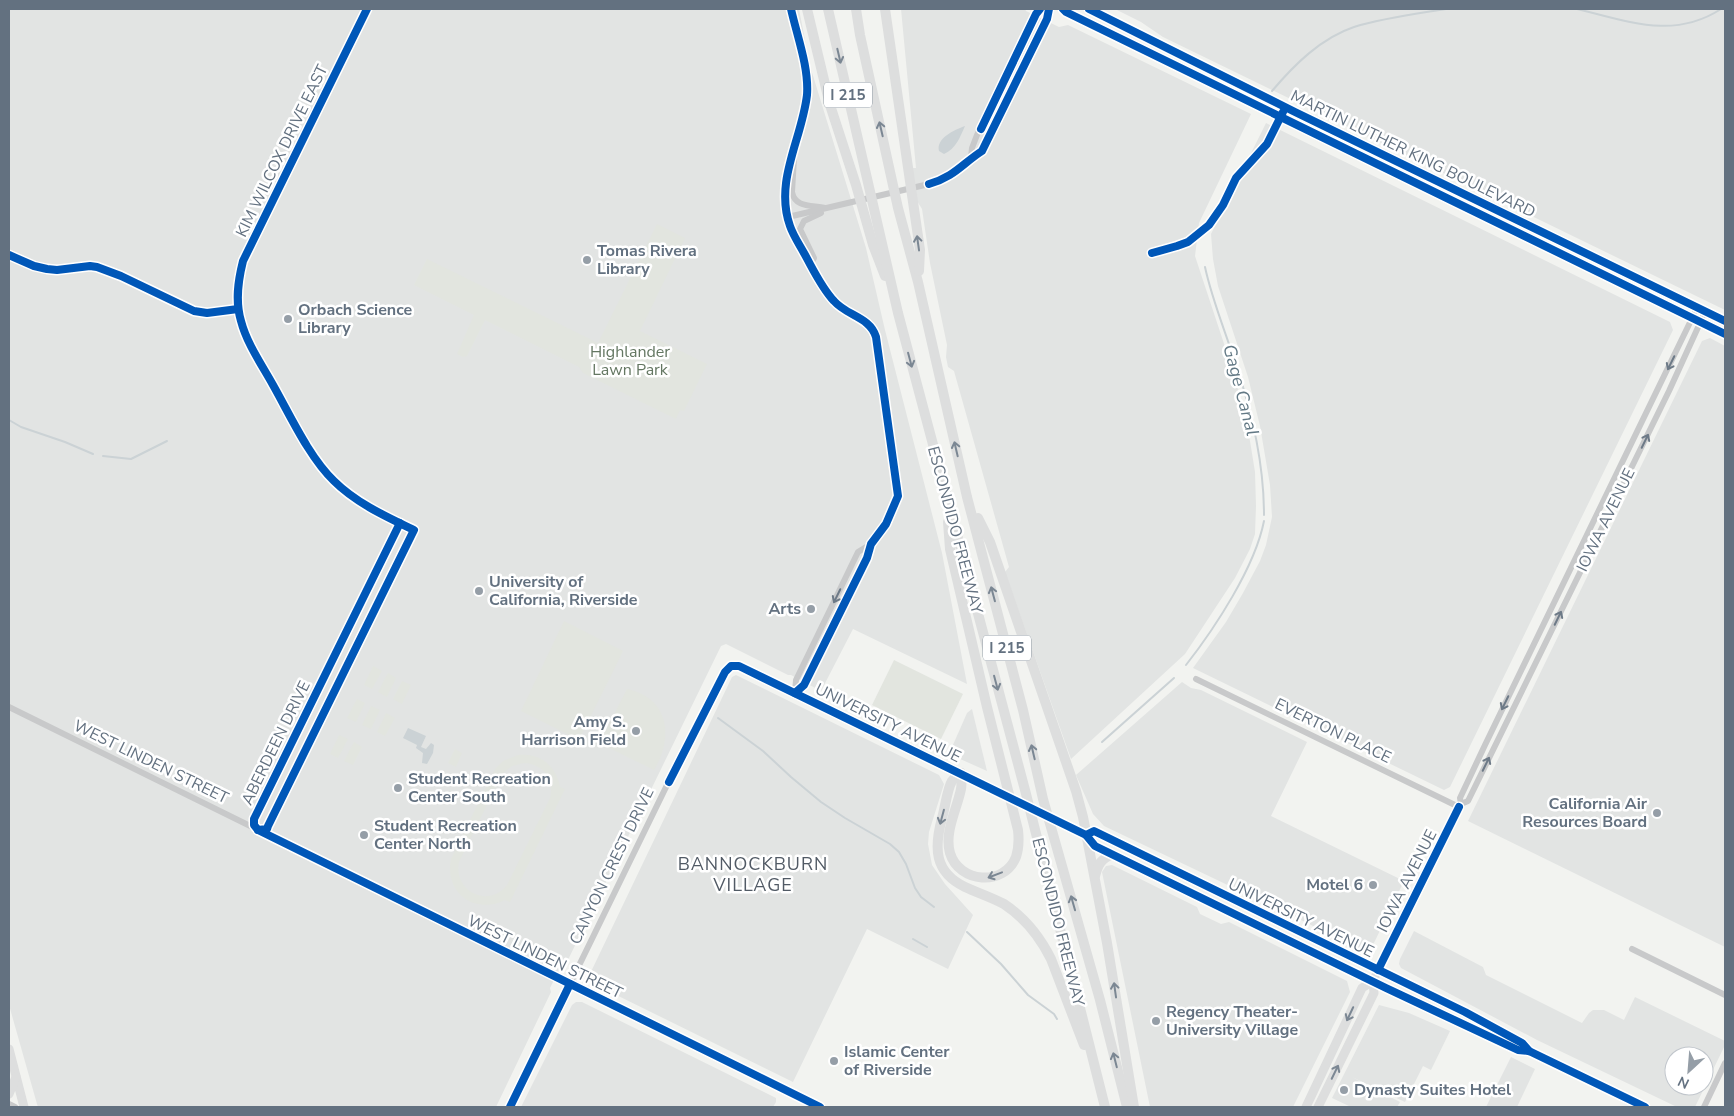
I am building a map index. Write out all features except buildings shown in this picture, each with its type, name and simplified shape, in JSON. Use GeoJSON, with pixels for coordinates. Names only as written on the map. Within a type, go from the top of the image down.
{"type":"FeatureCollection","features":[{"type":"Feature","properties":{"kind":"highway"},"geometry":{"type":"LineString","coordinates":[[807,9],[830,105],[874,245],[898,312]]}},
{"type":"Feature","properties":{"kind":"highway","name":"ESCONDIDO FREEWAY"},"geometry":{"type":"LineString","coordinates":[[828,9],[898,312],[1025,790],[1105,1107]]}},
{"type":"Feature","properties":{"kind":"highway","name":"ESCONDIDO FREEWAY"},"geometry":{"type":"LineString","coordinates":[[856,9],[898,208],[918,282],[967,497],[1023,710],[1043,799],[1100,1000],[1127,1107]]}},
{"type":"Feature","properties":{"kind":"highway"},"geometry":{"type":"LineString","coordinates":[[885,9],[920,250],[918,282]]}},
{"type":"Feature","properties":{"kind":"highway"},"geometry":{"type":"LineString","coordinates":[[967,497],[990,542],[1076,791],[1112,968],[1134,1107]]}},
{"type":"Feature","properties":{"kind":"highway"},"geometry":{"type":"LineString","coordinates":[[947,501],[950,549],[986,707],[1016,816],[1019,838],[1018,848],[1010,866],[1001,873],[983,878],[967,874],[957,866],[950,854],[949,837],[961,787],[961,773]]}},
{"type":"Feature","properties":{"kind":"highway"},"geometry":{"type":"LineString","coordinates":[[961,773],[952,782],[937,837],[937,853],[940,862],[952,879],[1015,912],[1039,937],[1051,959],[1099,1084]]}},
{"type":"Feature","properties":{"kind":"highway"},"geometry":{"type":"LineString","coordinates":[[1094,877],[1102,859],[1113,854]]}},
{"type":"Feature","properties":{"kind":"main road","name":"MARTIN LUTHER KING BOULEVARD"},"geometry":{"type":"LineString","coordinates":[[1063,9],[1095,27],[1725,334]]}},
{"type":"Feature","properties":{"kind":"main road","name":"MARTIN LUTHER KING BOULEVARD"},"geometry":{"type":"LineString","coordinates":[[1089,9],[1297,113],[1725,321]]}},
{"type":"Feature","properties":{"kind":"main road","name":"UNIVERSITY AVENUE"},"geometry":{"type":"LineString","coordinates":[[961,773],[1005,795]]}},
{"type":"Feature","properties":{"kind":"main road","name":"UNIVERSITY AVENUE"},"geometry":{"type":"LineString","coordinates":[[1063,824],[1086,836],[1095,846],[1372,981],[1518,1050],[1528,1051],[1645,1107]]}},
{"type":"Feature","properties":{"kind":"main road","name":"UNIVERSITY AVENUE"},"geometry":{"type":"LineString","coordinates":[[1086,836],[1094,831],[1495,1028],[1522,1043],[1528,1051]]}},
{"type":"Feature","properties":{"kind":"main road","name":"IOWA AVENUE"},"geometry":{"type":"LineString","coordinates":[[1306,1107],[1362,988],[1372,981],[1378,970]]}},
{"type":"Feature","properties":{"kind":"main road","name":"IOWA AVENUE"},"geometry":{"type":"LineString","coordinates":[[1318,1107],[1374,993],[1372,981]]}},
{"type":"Feature","properties":{"kind":"main road"},"geometry":{"type":"LineString","coordinates":[[1457,1021],[1461,1018],[1495,1028]]}},
{"type":"Feature","properties":{"kind":"main road"},"geometry":{"type":"LineString","coordinates":[[9,1049],[24,1107]]}},
{"type":"Feature","properties":{"kind":"main road"},"geometry":{"type":"LineString","coordinates":[[9,1094],[16,1077]]}},
{"type":"Feature","properties":{"kind":"street","name":"KIM WILCOX DRIVE EAST"},"geometry":{"type":"LineString","coordinates":[[367,9],[246,255],[239,282],[238,309],[248,340],[318,463],[348,493],[414,530]]}},
{"type":"Feature","properties":{"kind":"street"},"geometry":{"type":"LineString","coordinates":[[791,9],[806,71],[807,87],[806,104],[785,188],[788,217],[793,233],[827,293],[835,303],[873,328],[876,337],[898,496],[886,524],[871,544],[867,558],[804,685],[795,693]]}},
{"type":"Feature","properties":{"kind":"street"},"geometry":{"type":"LineString","coordinates":[[970,158],[977,135],[1040,9]]}},
{"type":"Feature","properties":{"kind":"street"},"geometry":{"type":"LineString","coordinates":[[788,217],[934,183],[951,176],[970,158],[982,151],[1047,19],[1049,9]]}},
{"type":"Feature","properties":{"kind":"street"},"geometry":{"type":"LineString","coordinates":[[794,146],[793,197],[802,205],[814,205],[828,209]]}},
{"type":"Feature","properties":{"kind":"street"},"geometry":{"type":"LineString","coordinates":[[810,264],[814,258],[800,231],[800,226],[808,218],[828,209]]}},
{"type":"Feature","properties":{"kind":"street"},"geometry":{"type":"LineString","coordinates":[[9,255],[34,266],[47,269],[97,267],[121,276],[194,311],[207,313],[238,309]]}},
{"type":"Feature","properties":{"kind":"street","name":"IOWA AVENUE"},"geometry":{"type":"LineString","coordinates":[[1460,806],[1468,801],[1489,759],[1701,310]]}},
{"type":"Feature","properties":{"kind":"street","name":"IOWA AVENUE"},"geometry":{"type":"LineString","coordinates":[[1378,970],[1460,806],[1460,798],[1485,745],[1697,321]]}},
{"type":"Feature","properties":{"kind":"street","name":"ABERDEEN DRIVE"},"geometry":{"type":"LineString","coordinates":[[400,523],[254,819],[254,825],[258,830],[267,828],[414,530]]}},
{"type":"Feature","properties":{"kind":"street"},"geometry":{"type":"LineString","coordinates":[[795,693],[796,680],[858,552],[871,544]]}},
{"type":"Feature","properties":{"kind":"street","name":"UNIVERSITY AVENUE"},"geometry":{"type":"LineString","coordinates":[[731,666],[739,666],[961,773]]}},
{"type":"Feature","properties":{"kind":"street","name":"CANYON CREST DRIVE"},"geometry":{"type":"LineString","coordinates":[[510,1107],[688,742],[725,672],[731,666]]}},
{"type":"Feature","properties":{"kind":"street","name":"EVERTON PLACE"},"geometry":{"type":"LineString","coordinates":[[1196,679],[1460,806]]}},
{"type":"Feature","properties":{"kind":"street","name":"WEST LINDEN STREET"},"geometry":{"type":"LineString","coordinates":[[9,707],[820,1107]]}},
{"type":"Feature","properties":{"kind":"street"},"geometry":{"type":"LineString","coordinates":[[1632,949],[1725,995]]}},
{"type":"Feature","properties":{"kind":"street"},"geometry":{"type":"LineString","coordinates":[[1704,1107],[1725,1063]]}},
{"type":"Feature","properties":{"kind":"street"},"geometry":{"type":"LineString","coordinates":[[9,1104],[15,1107]]}},
{"type":"Feature","properties":{"kind":"shaded area","name":"University of California, Riverside"},"geometry":{"type":"Polygon","coordinates":[[[9,9],[799,9],[810,66],[866,248],[942,553],[967,684],[853,629],[821,691],[726,644],[721,646],[565,966],[560,968],[550,988],[551,992],[496,1107],[38,1107],[9,1005],[9,9]]]}},
{"type":"Feature","properties":{"kind":"shaded area"},"geometry":{"type":"Polygon","coordinates":[[[901,9],[1025,9],[1059,27],[1068,25],[1251,114],[1199,223],[1195,256],[1236,380],[1250,441],[1255,472],[1255,534],[1250,549],[1235,578],[1185,654],[1071,759],[1005,572],[1009,567],[954,371],[948,367],[946,357],[947,345],[930,263],[922,209],[917,201],[912,168],[916,168],[901,9]]]}},
{"type":"Feature","properties":{"kind":"shaded area"},"geometry":{"type":"Polygon","coordinates":[[[1115,9],[1725,9],[1725,310],[1163,37],[1141,22],[1115,9]]]}},
{"type":"Feature","properties":{"kind":"shaded area"},"geometry":{"type":"Polygon","coordinates":[[[1266,123],[1670,322],[1673,330],[1450,787],[1444,790],[1193,668],[1226,622],[1260,561],[1266,545],[1272,517],[1270,485],[1260,426],[1248,377],[1218,286],[1211,234],[1266,123]]]}},
{"type":"Feature","properties":{"kind":"shaded area"},"geometry":{"type":"Polygon","coordinates":[[[965,126],[952,149],[944,154],[939,151],[940,142],[943,138],[965,126]]]}},
{"type":"Feature","properties":{"kind":"shaded area"},"geometry":{"type":"Polygon","coordinates":[[[1710,338],[1725,346],[1725,947],[1468,821],[1702,341],[1710,338]]]}},
{"type":"Feature","properties":{"kind":"shaded area"},"geometry":{"type":"Polygon","coordinates":[[[736,675],[939,775],[944,784],[929,832],[928,844],[932,865],[945,884],[973,915],[948,969],[867,929],[793,1082],[592,983],[588,978],[732,677],[736,675]]]}},
{"type":"Feature","properties":{"kind":"shaded area"},"geometry":{"type":"Polygon","coordinates":[[[1182,682],[1191,688],[1201,690],[1307,742],[1271,816],[1404,881],[1372,947],[1367,950],[1361,950],[1237,888],[1104,826],[1093,814],[1076,775],[1182,682]]]}},
{"type":"Feature","properties":{"kind":"shaded area"},"geometry":{"type":"Polygon","coordinates":[[[972,709],[987,771],[949,754],[967,713],[972,709]]]}},
{"type":"Feature","properties":{"kind":"shaded area"},"geometry":{"type":"Polygon","coordinates":[[[408,728],[426,736],[421,747],[426,749],[431,743],[434,745],[433,753],[427,764],[422,763],[423,753],[416,748],[417,745],[403,738],[408,728]]]}},
{"type":"Feature","properties":{"kind":"shaded area"},"geometry":{"type":"Polygon","coordinates":[[[1112,865],[1197,907],[1200,914],[1221,924],[1229,922],[1347,981],[1350,992],[1293,1107],[1150,1107],[1102,872],[1106,866],[1112,865]]]}},
{"type":"Feature","properties":{"kind":"shaded area"},"geometry":{"type":"Polygon","coordinates":[[[1414,931],[1483,967],[1486,975],[1582,1023],[1593,1010],[1604,1010],[1624,1020],[1635,997],[1725,1041],[1725,1045],[1714,1068],[1714,1046],[1664,1046],[1664,1096],[1700,1096],[1695,1107],[1677,1107],[1537,1040],[1401,968],[1399,964],[1414,931]]]}},
{"type":"Feature","properties":{"kind":"shaded area"},"geometry":{"type":"Polygon","coordinates":[[[576,1002],[582,1002],[776,1098],[776,1102],[773,1107],[521,1107],[572,1005],[576,1002]]]}},
{"type":"Feature","properties":{"kind":"shaded area"},"geometry":{"type":"Polygon","coordinates":[[[1379,1005],[1409,1013],[1450,1031],[1431,1070],[1423,1066],[1405,1102],[1352,1077],[1400,1102],[1397,1107],[1351,1107],[1332,1098],[1379,1005]]]}},
{"type":"Feature","properties":{"kind":"shaded area"},"geometry":{"type":"Polygon","coordinates":[[[1511,1057],[1535,1069],[1517,1107],[1486,1107],[1511,1057]]]}},
{"type":"Feature","properties":{"kind":"green space","name":"Highlander Lawn Park"},"geometry":{"type":"Polygon","coordinates":[[[657,224],[685,238],[640,331],[707,364],[684,411],[680,410],[676,419],[583,373],[579,367],[485,320],[467,356],[463,357],[457,354],[474,315],[414,285],[427,259],[598,343],[657,224]]]}},
{"type":"Feature","properties":{"kind":"green space"},"geometry":{"type":"Polygon","coordinates":[[[564,621],[623,651],[579,740],[521,711],[564,621]]]}},
{"type":"Feature","properties":{"kind":"green space"},"geometry":{"type":"Polygon","coordinates":[[[894,660],[963,694],[941,739],[872,705],[894,660]]]}},
{"type":"Feature","properties":{"kind":"green space"},"geometry":{"type":"Polygon","coordinates":[[[373,666],[382,671],[372,689],[364,685],[373,666]]]}},
{"type":"Feature","properties":{"kind":"green space"},"geometry":{"type":"Polygon","coordinates":[[[388,673],[396,678],[387,697],[378,692],[388,673]]]}},
{"type":"Feature","properties":{"kind":"green space"},"geometry":{"type":"Polygon","coordinates":[[[402,681],[411,685],[402,704],[393,699],[402,681]]]}},
{"type":"Feature","properties":{"kind":"green space","name":"Amy S. Harrison Field"},"geometry":{"type":"Polygon","coordinates":[[[627,689],[641,694],[652,701],[664,720],[664,745],[654,770],[603,745],[601,740],[627,689]]]}},
{"type":"Feature","properties":{"kind":"green space"},"geometry":{"type":"Polygon","coordinates":[[[357,699],[365,703],[356,722],[347,718],[357,699]]]}},
{"type":"Feature","properties":{"kind":"green space"},"geometry":{"type":"Polygon","coordinates":[[[371,706],[380,710],[371,729],[362,725],[371,706]]]}},
{"type":"Feature","properties":{"kind":"green space"},"geometry":{"type":"Polygon","coordinates":[[[386,713],[395,718],[385,736],[377,732],[386,713]]]}},
{"type":"Feature","properties":{"kind":"green space"},"geometry":{"type":"Polygon","coordinates":[[[339,735],[348,739],[338,758],[330,754],[339,735]]]}},
{"type":"Feature","properties":{"kind":"green space"},"geometry":{"type":"Polygon","coordinates":[[[354,742],[362,747],[353,765],[344,761],[354,742]]]}},
{"type":"Feature","properties":{"kind":"green space"},"geometry":{"type":"Polygon","coordinates":[[[455,749],[462,753],[456,767],[448,763],[455,749]]]}},
{"type":"Feature","properties":{"kind":"green space"},"geometry":{"type":"Polygon","coordinates":[[[518,755],[540,758],[551,767],[555,772],[560,787],[565,789],[510,902],[505,900],[483,905],[473,903],[457,891],[452,882],[450,871],[451,859],[495,769],[503,761],[518,755]],[[524,763],[512,766],[502,774],[459,862],[461,881],[474,893],[482,896],[491,896],[507,885],[550,798],[551,785],[549,779],[542,770],[531,764],[524,763]]]}},
{"type":"Feature","properties":{"kind":"waterway","name":"Gage Canal"},"geometry":{"type":"LineString","coordinates":[[1272,91],[1309,53],[1342,32],[1376,21],[1446,9]]}},
{"type":"Feature","properties":{"kind":"waterway","name":"Gage Canal"},"geometry":{"type":"LineString","coordinates":[[1577,9],[1632,22],[1668,26],[1685,24],[1721,9]]}},
{"type":"Feature","properties":{"kind":"waterway","name":"Gage Canal"},"geometry":{"type":"LineString","coordinates":[[1205,267],[1252,420],[1262,477],[1264,515]]}},
{"type":"Feature","properties":{"kind":"waterway"},"geometry":{"type":"LineString","coordinates":[[9,420],[21,427],[93,454]]}},
{"type":"Feature","properties":{"kind":"waterway"},"geometry":{"type":"LineString","coordinates":[[103,456],[131,459],[167,441]]}},
{"type":"Feature","properties":{"kind":"waterway","name":"Gage Canal"},"geometry":{"type":"LineString","coordinates":[[1186,665],[1221,615],[1243,577],[1252,558],[1264,521]]}},
{"type":"Feature","properties":{"kind":"waterway","name":"Gage Canal"},"geometry":{"type":"LineString","coordinates":[[1102,742],[1174,678]]}},
{"type":"Feature","properties":{"kind":"waterway"},"geometry":{"type":"LineString","coordinates":[[718,718],[763,751],[821,802],[890,844],[899,852],[921,897],[934,907]]}},
{"type":"Feature","properties":{"kind":"waterway"},"geometry":{"type":"LineString","coordinates":[[967,932],[1001,964],[1028,995],[1054,1014],[1057,1019]]}},
{"type":"Feature","properties":{"kind":"waterway"},"geometry":{"type":"LineString","coordinates":[[913,939],[927,947]]}},
{"type":"Feature","properties":{"kind":"tunnel"},"geometry":{"type":"LineString","coordinates":[[1005,795],[1063,824]]}},
{"type":"Feature","properties":{"kind":"cycle path"},"geometry":{"type":"LineString","coordinates":[[258,830],[267,829],[414,530],[383,515],[352,496],[334,481],[316,460],[300,435],[251,346],[244,330],[238,306],[243,261],[367,9]]}},
{"type":"Feature","properties":{"kind":"cycle path"},"geometry":{"type":"LineString","coordinates":[[791,9],[804,63],[807,95],[787,176],[786,209],[793,233],[825,290],[839,306],[869,325],[876,337],[898,496],[886,524],[871,544],[867,558],[804,685],[795,693]]}},
{"type":"Feature","properties":{"kind":"cycle path"},"geometry":{"type":"LineString","coordinates":[[981,129],[1040,9]]}},
{"type":"Feature","properties":{"kind":"cycle path"},"geometry":{"type":"LineString","coordinates":[[929,184],[945,178],[982,151],[1047,19],[1049,9]]}},
{"type":"Feature","properties":{"kind":"cycle path"},"geometry":{"type":"LineString","coordinates":[[1063,9],[1725,334]]}},
{"type":"Feature","properties":{"kind":"cycle path"},"geometry":{"type":"LineString","coordinates":[[1089,9],[1295,112],[1725,321]]}},
{"type":"Feature","properties":{"kind":"cycle path"},"geometry":{"type":"LineString","coordinates":[[1152,253],[1188,242],[1209,225],[1223,205],[1236,178],[1267,144],[1283,112]]}},
{"type":"Feature","properties":{"kind":"cycle path"},"geometry":{"type":"LineString","coordinates":[[9,255],[34,266],[47,269],[97,267],[121,276],[194,311],[207,313],[238,309]]}},
{"type":"Feature","properties":{"kind":"cycle path"},"geometry":{"type":"LineString","coordinates":[[400,523],[254,819],[254,825],[258,830],[820,1107]]}},
{"type":"Feature","properties":{"kind":"cycle path"},"geometry":{"type":"LineString","coordinates":[[669,782],[725,672],[731,666],[739,666],[1086,835],[1095,846],[1386,988],[1518,1050],[1529,1051],[1645,1107]]}},
{"type":"Feature","properties":{"kind":"cycle path"},"geometry":{"type":"LineString","coordinates":[[1378,970],[1459,807]]}},
{"type":"Feature","properties":{"kind":"cycle path"},"geometry":{"type":"LineString","coordinates":[[1086,835],[1094,831],[1465,1012],[1522,1043],[1529,1051]]}},
{"type":"Feature","properties":{"kind":"cycle path"},"geometry":{"type":"LineString","coordinates":[[510,1107],[570,984]]}},
{"type":"Feature","properties":{"kind":"place","name":"Tomas Rivera Library"},"geometry":{"type":"Point","coordinates":[587,260]}},
{"type":"Feature","properties":{"kind":"place","name":"Orbach Science Library"},"geometry":{"type":"Point","coordinates":[288,319]}},
{"type":"Feature","properties":{"kind":"place","name":"University of California, Riverside"},"geometry":{"type":"Point","coordinates":[479,591]}},
{"type":"Feature","properties":{"kind":"place","name":"Arts"},"geometry":{"type":"Point","coordinates":[811,609]}},
{"type":"Feature","properties":{"kind":"place","name":"Amy S. Harrison Field"},"geometry":{"type":"Point","coordinates":[636,731]}},
{"type":"Feature","properties":{"kind":"place","name":"Student Recreation Center South"},"geometry":{"type":"Point","coordinates":[398,788]}},
{"type":"Feature","properties":{"kind":"place","name":"California Air Resources Board"},"geometry":{"type":"Point","coordinates":[1657,813]}},
{"type":"Feature","properties":{"kind":"place","name":"Student Recreation Center North"},"geometry":{"type":"Point","coordinates":[364,835]}},
{"type":"Feature","properties":{"kind":"place","name":"Motel 6"},"geometry":{"type":"Point","coordinates":[1373,885]}},
{"type":"Feature","properties":{"kind":"place","name":"Regency Theater- University Village"},"geometry":{"type":"Point","coordinates":[1156,1021]}},
{"type":"Feature","properties":{"kind":"place","name":"Islamic Center of Riverside"},"geometry":{"type":"Point","coordinates":[834,1061]}},
{"type":"Feature","properties":{"kind":"place","name":"Dynasty Suites Hotel"},"geometry":{"type":"Point","coordinates":[1344,1090]}},
{"type":"Feature","properties":{"kind":"district","name":"BANNOCKBURN VILLAGE"},"geometry":{"type":"Point","coordinates":[753,874]}}]}
